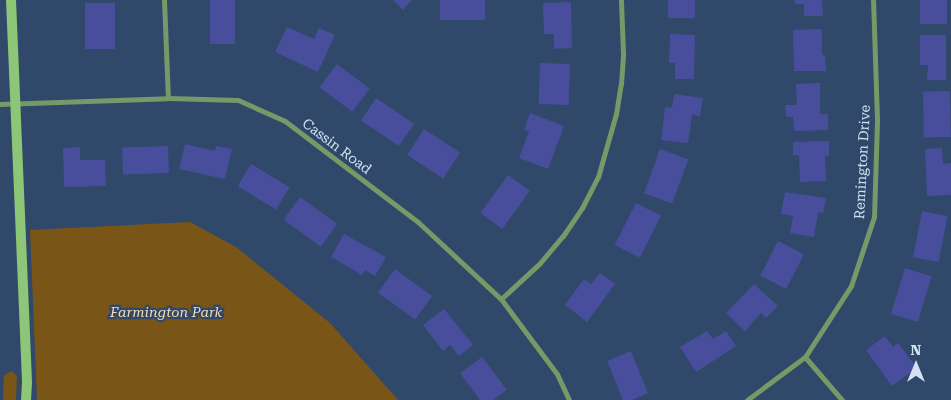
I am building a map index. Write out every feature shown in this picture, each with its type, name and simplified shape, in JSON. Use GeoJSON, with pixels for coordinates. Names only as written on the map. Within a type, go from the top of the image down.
{"type":"FeatureCollection","features":[{"type":"Feature","properties":{"kind":"main road"},"geometry":{"type":"LineString","coordinates":[[11,0],[27,382],[26,400]]}},
{"type":"Feature","properties":{"kind":"street"},"geometry":{"type":"LineString","coordinates":[[164,0],[168,98]]}},
{"type":"Feature","properties":{"kind":"street"},"geometry":{"type":"LineString","coordinates":[[501,299],[540,264],[582,208],[598,177],[612,131],[621,84],[623,53],[621,0]]}},
{"type":"Feature","properties":{"kind":"street","name":"Remington Drive"},"geometry":{"type":"LineString","coordinates":[[747,400],[805,356],[851,286],[874,217],[877,119],[873,0]]}},
{"type":"Feature","properties":{"kind":"street","name":"Cassin Road"},"geometry":{"type":"LineString","coordinates":[[0,104],[168,98],[238,100],[285,121],[418,222],[501,299],[557,374],[569,400]]}},
{"type":"Feature","properties":{"kind":"street"},"geometry":{"type":"LineString","coordinates":[[805,356],[842,400]]}},
{"type":"Feature","properties":{"kind":"green space","name":"Farmington Park"},"geometry":{"type":"Polygon","coordinates":[[[190,222],[236,247],[330,323],[398,400],[37,400],[30,230],[190,222]]]}},
{"type":"Feature","properties":{"kind":"green space"},"geometry":{"type":"Polygon","coordinates":[[[12,371],[17,376],[16,400],[3,400],[4,375],[12,371]]]}},
{"type":"Feature","properties":{"kind":"building"},"geometry":{"type":"Polygon","coordinates":[[[210,0],[235,0],[235,44],[210,44],[210,0]]]}},
{"type":"Feature","properties":{"kind":"building"},"geometry":{"type":"Polygon","coordinates":[[[393,0],[412,0],[403,10],[393,0]]]}},
{"type":"Feature","properties":{"kind":"building"},"geometry":{"type":"Polygon","coordinates":[[[440,0],[485,0],[485,20],[440,20],[440,0]]]}},
{"type":"Feature","properties":{"kind":"building"},"geometry":{"type":"Polygon","coordinates":[[[668,0],[695,0],[695,18],[668,18],[668,0]]]}},
{"type":"Feature","properties":{"kind":"building"},"geometry":{"type":"Polygon","coordinates":[[[795,0],[822,0],[823,16],[804,16],[804,4],[795,4],[795,0]]]}},
{"type":"Feature","properties":{"kind":"building"},"geometry":{"type":"Polygon","coordinates":[[[920,0],[947,0],[947,24],[920,24],[920,0]]]}},
{"type":"Feature","properties":{"kind":"building"},"geometry":{"type":"Polygon","coordinates":[[[571,2],[572,48],[554,49],[554,34],[544,34],[543,3],[571,2]]]}},
{"type":"Feature","properties":{"kind":"building"},"geometry":{"type":"Polygon","coordinates":[[[85,3],[115,3],[115,49],[85,49],[85,3]]]}},
{"type":"Feature","properties":{"kind":"building"},"geometry":{"type":"Polygon","coordinates":[[[287,27],[314,39],[319,28],[335,35],[318,72],[275,52],[287,27]]]}},
{"type":"Feature","properties":{"kind":"building"},"geometry":{"type":"Polygon","coordinates":[[[822,29],[822,55],[825,55],[826,71],[794,71],[793,30],[822,29]]]}},
{"type":"Feature","properties":{"kind":"building"},"geometry":{"type":"Polygon","coordinates":[[[670,34],[695,35],[694,79],[675,79],[675,63],[669,63],[670,34]]]}},
{"type":"Feature","properties":{"kind":"building"},"geometry":{"type":"Polygon","coordinates":[[[920,35],[946,35],[946,80],[927,80],[928,65],[920,65],[920,35]]]}},
{"type":"Feature","properties":{"kind":"building"},"geometry":{"type":"Polygon","coordinates":[[[540,63],[570,64],[569,105],[539,104],[540,63]]]}},
{"type":"Feature","properties":{"kind":"building"},"geometry":{"type":"Polygon","coordinates":[[[337,64],[370,89],[352,112],[320,87],[337,64]]]}},
{"type":"Feature","properties":{"kind":"building"},"geometry":{"type":"Polygon","coordinates":[[[820,83],[820,114],[828,114],[828,130],[794,131],[793,117],[786,117],[785,105],[797,105],[796,84],[820,83]]]}},
{"type":"Feature","properties":{"kind":"building"},"geometry":{"type":"Polygon","coordinates":[[[923,91],[950,91],[951,137],[924,137],[923,91]]]}},
{"type":"Feature","properties":{"kind":"building"},"geometry":{"type":"Polygon","coordinates":[[[674,94],[703,98],[700,116],[692,115],[688,143],[661,140],[665,107],[672,108],[674,94]]]}},
{"type":"Feature","properties":{"kind":"building"},"geometry":{"type":"Polygon","coordinates":[[[376,98],[414,124],[399,146],[361,120],[376,98]]]}},
{"type":"Feature","properties":{"kind":"building"},"geometry":{"type":"Polygon","coordinates":[[[530,113],[564,126],[548,169],[519,158],[529,131],[524,130],[530,113]]]}},
{"type":"Feature","properties":{"kind":"building"},"geometry":{"type":"Polygon","coordinates":[[[424,129],[460,152],[443,178],[407,155],[424,129]]]}},
{"type":"Feature","properties":{"kind":"building"},"geometry":{"type":"Polygon","coordinates":[[[829,141],[829,156],[825,156],[826,181],[800,182],[799,155],[793,155],[793,142],[829,141]]]}},
{"type":"Feature","properties":{"kind":"building"},"geometry":{"type":"Polygon","coordinates":[[[185,144],[215,151],[216,146],[232,149],[225,179],[179,169],[185,144]]]}},
{"type":"Feature","properties":{"kind":"building"},"geometry":{"type":"Polygon","coordinates":[[[168,146],[169,173],[123,175],[122,148],[168,146]]]}},
{"type":"Feature","properties":{"kind":"building"},"geometry":{"type":"Polygon","coordinates":[[[80,147],[80,160],[105,160],[106,186],[64,187],[63,148],[80,147]]]}},
{"type":"Feature","properties":{"kind":"building"},"geometry":{"type":"Polygon","coordinates":[[[942,148],[943,164],[951,163],[951,195],[927,196],[925,149],[942,148]]]}},
{"type":"Feature","properties":{"kind":"building"},"geometry":{"type":"Polygon","coordinates":[[[660,149],[688,159],[672,203],[644,193],[660,149]]]}},
{"type":"Feature","properties":{"kind":"building"},"geometry":{"type":"Polygon","coordinates":[[[251,164],[290,187],[276,209],[238,186],[251,164]]]}},
{"type":"Feature","properties":{"kind":"building"},"geometry":{"type":"Polygon","coordinates":[[[508,175],[530,191],[502,229],[480,213],[508,175]]]}},
{"type":"Feature","properties":{"kind":"building"},"geometry":{"type":"Polygon","coordinates":[[[785,192],[826,198],[823,213],[818,212],[814,237],[790,233],[793,216],[781,214],[785,192]]]}},
{"type":"Feature","properties":{"kind":"building"},"geometry":{"type":"Polygon","coordinates":[[[300,197],[337,224],[321,247],[284,220],[300,197]]]}},
{"type":"Feature","properties":{"kind":"building"},"geometry":{"type":"Polygon","coordinates":[[[636,203],[661,216],[640,258],[615,245],[636,203]]]}},
{"type":"Feature","properties":{"kind":"building"},"geometry":{"type":"Polygon","coordinates":[[[922,211],[948,216],[939,262],[913,257],[922,211]]]}},
{"type":"Feature","properties":{"kind":"building"},"geometry":{"type":"Polygon","coordinates":[[[344,234],[386,257],[375,276],[365,270],[362,275],[331,257],[344,234]]]}},
{"type":"Feature","properties":{"kind":"building"},"geometry":{"type":"Polygon","coordinates":[[[778,241],[804,254],[786,289],[760,276],[778,241]]]}},
{"type":"Feature","properties":{"kind":"building"},"geometry":{"type":"Polygon","coordinates":[[[905,268],[932,276],[918,322],[891,314],[905,268]]]}},
{"type":"Feature","properties":{"kind":"building"},"geometry":{"type":"Polygon","coordinates":[[[395,269],[432,296],[415,319],[378,292],[395,269]]]}},
{"type":"Feature","properties":{"kind":"building"},"geometry":{"type":"Polygon","coordinates":[[[600,273],[615,284],[587,322],[565,305],[584,279],[591,284],[600,273]]]}},
{"type":"Feature","properties":{"kind":"building"},"geometry":{"type":"Polygon","coordinates":[[[754,284],[778,306],[766,318],[761,313],[745,331],[726,313],[754,284]]]}},
{"type":"Feature","properties":{"kind":"building"},"geometry":{"type":"Polygon","coordinates":[[[444,309],[473,345],[459,356],[450,345],[443,351],[423,325],[444,309]]]}},
{"type":"Feature","properties":{"kind":"building"},"geometry":{"type":"Polygon","coordinates":[[[707,331],[713,339],[726,331],[736,346],[696,372],[680,347],[707,331]]]}},
{"type":"Feature","properties":{"kind":"building"},"geometry":{"type":"Polygon","coordinates":[[[885,336],[893,347],[898,343],[917,368],[892,386],[866,350],[885,336]]]}},
{"type":"Feature","properties":{"kind":"building"},"geometry":{"type":"Polygon","coordinates":[[[631,351],[648,393],[632,400],[623,400],[607,361],[631,351]]]}},
{"type":"Feature","properties":{"kind":"building"},"geometry":{"type":"Polygon","coordinates":[[[482,357],[507,390],[493,400],[480,400],[460,373],[482,357]]]}}]}
